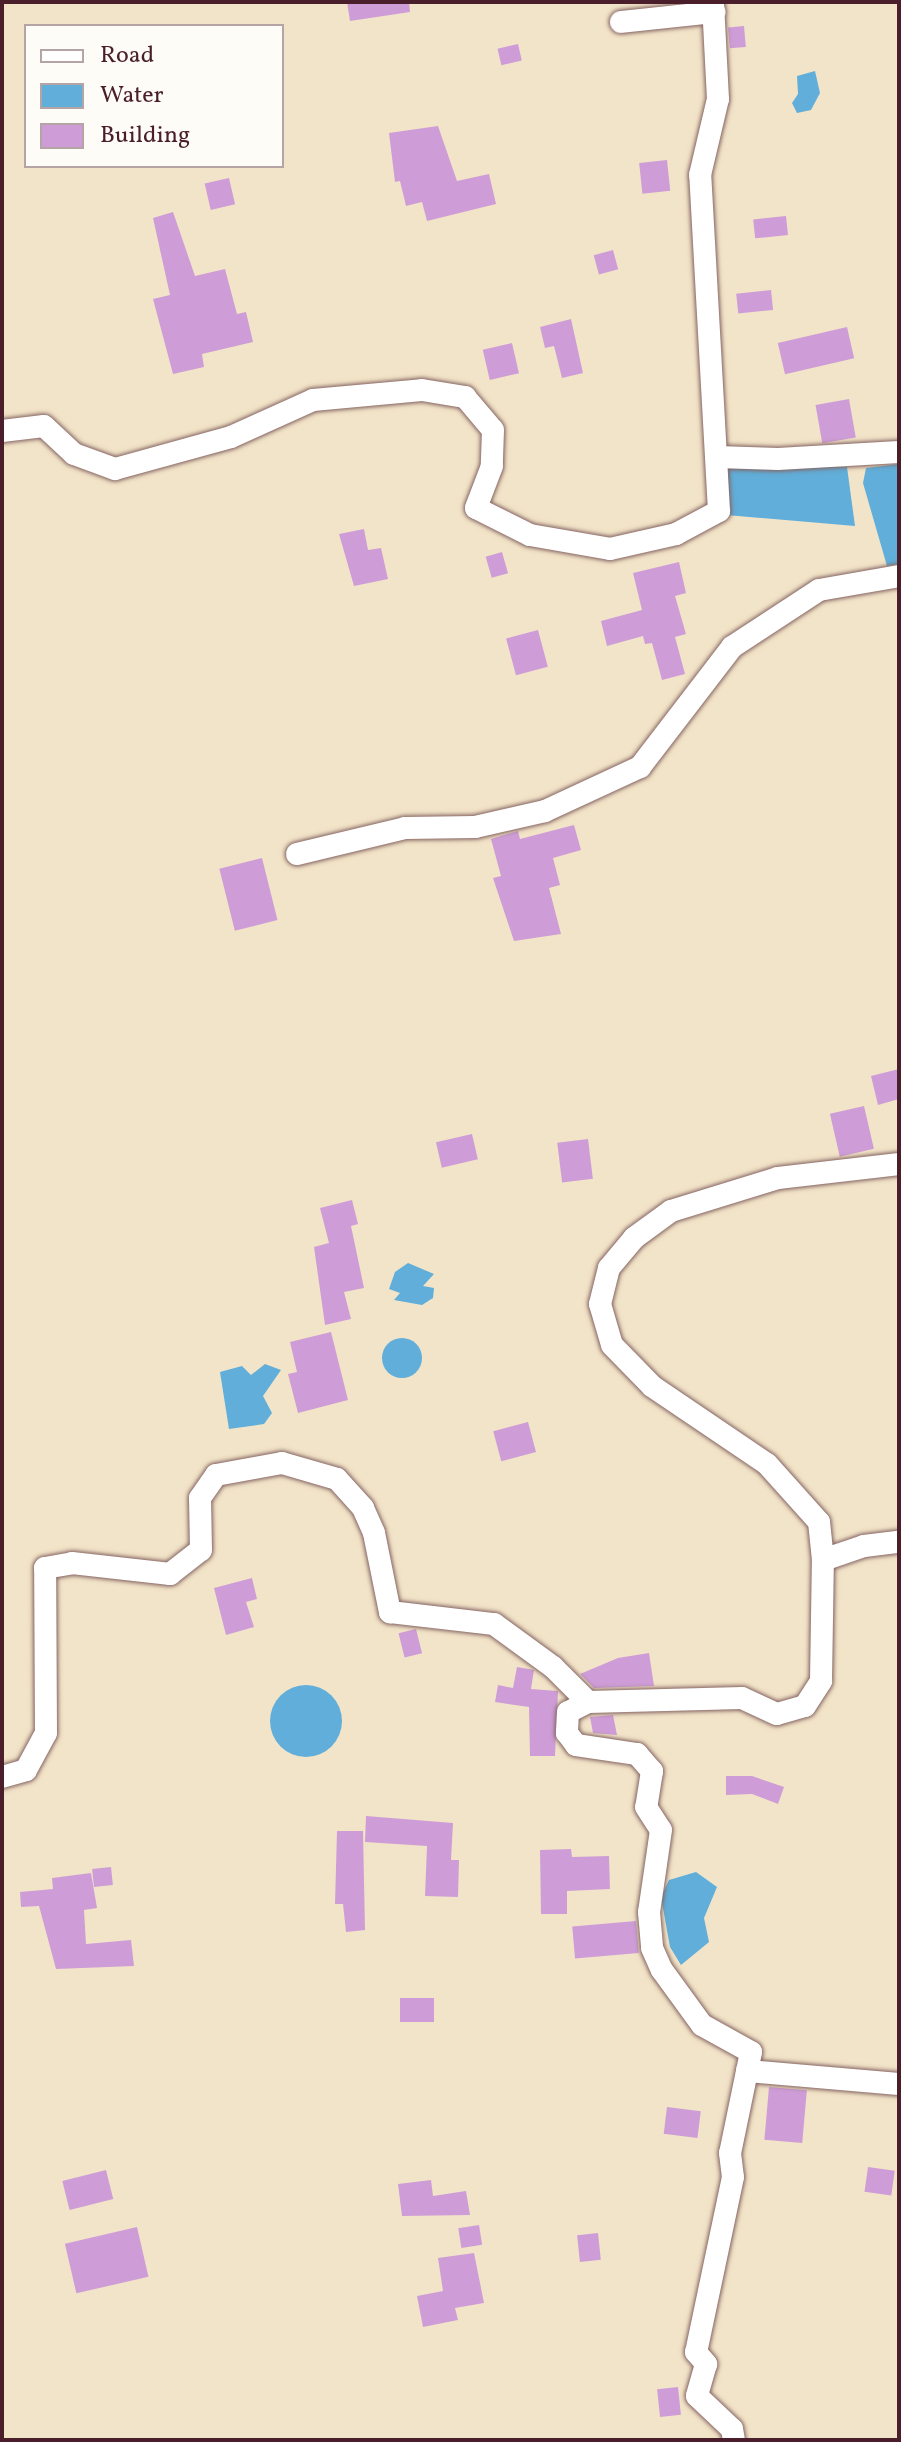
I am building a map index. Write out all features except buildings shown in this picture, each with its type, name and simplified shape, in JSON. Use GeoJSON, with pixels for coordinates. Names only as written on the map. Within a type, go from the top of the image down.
{"type":"FeatureCollection","features":[{"type":"Feature","properties":{"kind":"street"},"geometry":{"type":"LineString","coordinates":[[2,431],[44,426],[74,454],[115,469],[231,437],[313,400],[422,390],[465,397],[493,430],[492,466],[476,508],[530,535],[585,548],[644,544],[719,511],[700,175],[718,99],[714,7],[621,22]]}},
{"type":"Feature","properties":{"kind":"street"},"geometry":{"type":"LineString","coordinates":[[717,457],[778,459],[899,452]]}},
{"type":"Feature","properties":{"kind":"street"},"geometry":{"type":"LineString","coordinates":[[297,854],[405,828],[475,827],[545,811],[640,767],[732,647],[819,590],[899,576]]}},
{"type":"Feature","properties":{"kind":"street"},"geometry":{"type":"LineString","coordinates":[[734,2440],[732,2429],[697,2396],[706,2364],[696,2352],[733,2177],[730,2153],[751,2052],[702,2025],[652,1948],[649,1912],[661,1830],[646,1807],[652,1771],[637,1754],[576,1745],[567,1733],[568,1712],[588,1702],[742,1698],[777,1714],[805,1706],[821,1681],[823,1560],[819,1522],[767,1464],[642,1376],[612,1345],[600,1304],[609,1268],[634,1238],[671,1211],[778,1178],[899,1164]]}},
{"type":"Feature","properties":{"kind":"street"},"geometry":{"type":"LineString","coordinates":[[2,1777],[26,1770],[46,1733],[45,1568],[72,1563],[170,1574],[201,1550],[200,1498],[216,1475],[282,1463],[337,1479],[363,1508],[374,1533],[390,1612],[494,1624],[553,1667],[588,1702]]}},
{"type":"Feature","properties":{"kind":"street"},"geometry":{"type":"LineString","coordinates":[[823,1560],[864,1546],[899,1542]]}},
{"type":"Feature","properties":{"kind":"street"},"geometry":{"type":"LineString","coordinates":[[747,2071],[899,2084]]}},
{"type":"Feature","properties":{"kind":"water"},"geometry":{"type":"Polygon","coordinates":[[[815,71],[820,93],[811,110],[797,113],[792,103],[798,94],[797,76],[815,71]]]}},
{"type":"Feature","properties":{"kind":"water"},"geometry":{"type":"Polygon","coordinates":[[[899,464],[899,564],[887,566],[863,483],[866,468],[899,464]]]}},
{"type":"Feature","properties":{"kind":"water"},"geometry":{"type":"Polygon","coordinates":[[[847,467],[855,526],[726,515],[724,468],[847,467]]]}},
{"type":"Feature","properties":{"kind":"water"},"geometry":{"type":"Polygon","coordinates":[[[408,1263],[434,1274],[423,1286],[434,1288],[433,1298],[422,1305],[394,1300],[400,1293],[389,1289],[395,1272],[408,1263]]]}},
{"type":"Feature","properties":{"kind":"water"},"geometry":{"type":"Polygon","coordinates":[[[402,1338],[416,1344],[422,1358],[416,1372],[402,1378],[388,1372],[382,1358],[388,1344],[402,1338]]]}},
{"type":"Feature","properties":{"kind":"water"},"geometry":{"type":"Polygon","coordinates":[[[265,1364],[281,1370],[263,1396],[272,1413],[264,1424],[229,1429],[220,1372],[242,1366],[251,1375],[265,1364]]]}},
{"type":"Feature","properties":{"kind":"water"},"geometry":{"type":"Polygon","coordinates":[[[313,1685],[332,1695],[340,1707],[340,1735],[332,1747],[320,1755],[299,1757],[280,1747],[272,1735],[270,1714],[280,1695],[292,1687],[313,1685]]]}},
{"type":"Feature","properties":{"kind":"water"},"geometry":{"type":"Polygon","coordinates":[[[696,1872],[717,1887],[704,1918],[709,1942],[681,1965],[670,1947],[661,1897],[669,1880],[696,1872]]]}}]}
